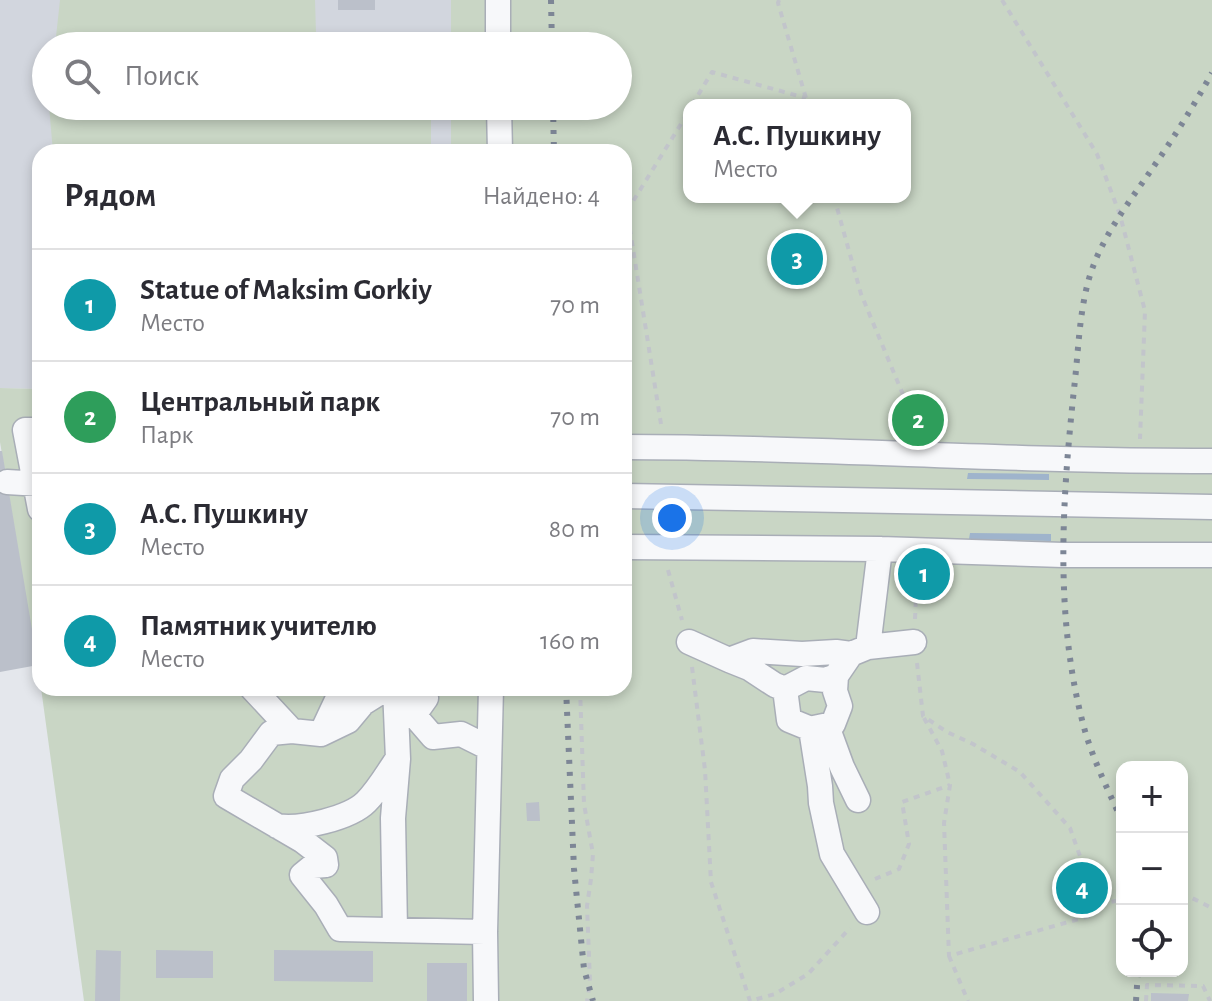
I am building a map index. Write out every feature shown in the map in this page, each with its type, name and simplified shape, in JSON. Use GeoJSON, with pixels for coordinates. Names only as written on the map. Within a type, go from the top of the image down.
{"type":"FeatureCollection","features":[{"type":"Feature","properties":{"kind":"street"},"geometry":{"type":"LineString","coordinates":[[498,0],[498,32]]}},
{"type":"Feature","properties":{"kind":"street"},"geometry":{"type":"LineString","coordinates":[[499,120],[500,144]]}},
{"type":"Feature","properties":{"kind":"street"},"geometry":{"type":"LineString","coordinates":[[32,430],[25,430],[32,459]]}},
{"type":"Feature","properties":{"kind":"street"},"geometry":{"type":"LineString","coordinates":[[632,447],[1139,462],[1212,461]]}},
{"type":"Feature","properties":{"kind":"street"},"geometry":{"type":"LineString","coordinates":[[7,482],[32,484]]}},
{"type":"Feature","properties":{"kind":"street"},"geometry":{"type":"LineString","coordinates":[[632,496],[1212,507]]}},
{"type":"Feature","properties":{"kind":"street"},"geometry":{"type":"LineString","coordinates":[[632,547],[1212,555]]}},
{"type":"Feature","properties":{"kind":"street"},"geometry":{"type":"LineString","coordinates":[[689,642],[749,668],[785,689],[806,678],[826,680],[836,676],[859,650],[880,549]]}},
{"type":"Feature","properties":{"kind":"street"},"geometry":{"type":"LineString","coordinates":[[729,660],[753,651],[802,654],[914,642]]}},
{"type":"Feature","properties":{"kind":"street"},"geometry":{"type":"LineString","coordinates":[[785,689],[789,720],[819,727],[833,724],[840,706],[835,691],[836,676]]}},
{"type":"Feature","properties":{"kind":"street"},"geometry":{"type":"LineString","coordinates":[[259,696],[292,731]]}},
{"type":"Feature","properties":{"kind":"street"},"geometry":{"type":"LineString","coordinates":[[321,734],[340,696]]}},
{"type":"Feature","properties":{"kind":"street"},"geometry":{"type":"LineString","coordinates":[[374,696],[363,703],[348,721],[321,734],[292,731],[271,733],[232,779],[226,796],[303,841],[325,858],[326,865],[313,866],[302,875],[340,929],[485,932]]}},
{"type":"Feature","properties":{"kind":"street"},"geometry":{"type":"LineString","coordinates":[[395,696],[398,759],[393,818],[395,930]]}},
{"type":"Feature","properties":{"kind":"street"},"geometry":{"type":"LineString","coordinates":[[422,696],[426,698],[414,715],[433,737],[461,734],[489,748]]}},
{"type":"Feature","properties":{"kind":"street"},"geometry":{"type":"LineString","coordinates":[[486,1001],[491,696]]}},
{"type":"Feature","properties":{"kind":"street"},"geometry":{"type":"LineString","coordinates":[[819,727],[853,790],[821,793]]}},
{"type":"Feature","properties":{"kind":"street"},"geometry":{"type":"LineString","coordinates":[[819,727],[821,803],[832,854],[867,912]]}},
{"type":"Feature","properties":{"kind":"street"},"geometry":{"type":"LineString","coordinates":[[277,826],[288,828],[331,820],[350,812],[364,804],[398,759]]}},
{"type":"Feature","properties":{"kind":"path"},"geometry":{"type":"LineString","coordinates":[[779,0],[806,98]]}},
{"type":"Feature","properties":{"kind":"path"},"geometry":{"type":"LineString","coordinates":[[1002,0],[1097,154],[1120,215],[1145,311],[1139,462]]}},
{"type":"Feature","properties":{"kind":"path"},"geometry":{"type":"LineString","coordinates":[[696,99],[712,72],[806,98]]}},
{"type":"Feature","properties":{"kind":"path"},"geometry":{"type":"LineString","coordinates":[[632,201],[683,120]]}},
{"type":"Feature","properties":{"kind":"path"},"geometry":{"type":"LineString","coordinates":[[836,203],[861,294],[904,397],[898,453]]}},
{"type":"Feature","properties":{"kind":"path"},"geometry":{"type":"LineString","coordinates":[[632,247],[664,447]]}},
{"type":"Feature","properties":{"kind":"path"},"geometry":{"type":"LineString","coordinates":[[662,548],[689,642],[705,770],[711,882],[750,1001]]}},
{"type":"Feature","properties":{"kind":"path"},"geometry":{"type":"LineString","coordinates":[[918,551],[914,642],[923,716],[942,751],[950,785],[944,823],[949,956],[968,1001]]}},
{"type":"Feature","properties":{"kind":"path"},"geometry":{"type":"LineString","coordinates":[[580,696],[584,804],[593,854],[587,906],[590,982],[587,1001]]}},
{"type":"Feature","properties":{"kind":"path"},"geometry":{"type":"LineString","coordinates":[[923,716],[1020,772],[1070,828],[1097,904],[1093,915],[949,956]]}},
{"type":"Feature","properties":{"kind":"path"},"geometry":{"type":"LineString","coordinates":[[1188,896],[1212,908]]}},
{"type":"Feature","properties":{"kind":"path"},"geometry":{"type":"LineString","coordinates":[[1097,904],[1116,901]]}},
{"type":"Feature","properties":{"kind":"path"},"geometry":{"type":"LineString","coordinates":[[1146,1001],[1147,985],[1203,986],[1210,1001]]}},
{"type":"Feature","properties":{"kind":"shaded area"},"geometry":{"type":"Polygon","coordinates":[[[0,0],[451,0],[451,32],[32,32],[32,120],[451,120],[451,144],[32,144],[32,389],[0,388],[0,0]]]}},
{"type":"Feature","properties":{"kind":"green space"},"geometry":{"type":"Polygon","coordinates":[[[60,0],[315,0],[316,32],[57,32],[60,0]]]}},
{"type":"Feature","properties":{"kind":"green space"},"geometry":{"type":"Polygon","coordinates":[[[451,0],[1212,0],[1212,1001],[84,1001],[42,696],[632,696],[632,144],[451,144],[451,120],[632,120],[632,32],[451,32],[451,0]]]}},
{"type":"Feature","properties":{"kind":"green space"},"geometry":{"type":"Polygon","coordinates":[[[50,120],[431,120],[431,144],[52,144],[50,120]]]}},
{"type":"Feature","properties":{"kind":"green space"},"geometry":{"type":"Polygon","coordinates":[[[0,388],[32,389],[32,635],[0,442],[0,388]]]}},
{"type":"Feature","properties":{"kind":"water"},"geometry":{"type":"Polygon","coordinates":[[[968,473],[1049,474],[1049,480],[967,479],[968,473]]]}},
{"type":"Feature","properties":{"kind":"water"},"geometry":{"type":"Polygon","coordinates":[[[970,533],[1051,534],[1051,541],[969,539],[970,533]]]}},
{"type":"Feature","properties":{"kind":"building"},"geometry":{"type":"Polygon","coordinates":[[[338,0],[375,0],[375,10],[338,10],[338,0]]]}},
{"type":"Feature","properties":{"kind":"building"},"geometry":{"type":"Polygon","coordinates":[[[2,451],[32,629],[32,666],[0,672],[2,451]]]}},
{"type":"Feature","properties":{"kind":"building"},"geometry":{"type":"Polygon","coordinates":[[[539,802],[540,821],[527,821],[526,803],[539,802]]]}},
{"type":"Feature","properties":{"kind":"building"},"geometry":{"type":"Polygon","coordinates":[[[96,950],[121,951],[120,1001],[95,1001],[96,950]]]}},
{"type":"Feature","properties":{"kind":"building"},"geometry":{"type":"Polygon","coordinates":[[[156,950],[213,951],[213,978],[156,978],[156,950]]]}},
{"type":"Feature","properties":{"kind":"building"},"geometry":{"type":"Polygon","coordinates":[[[274,950],[373,951],[373,982],[274,981],[274,950]]]}},
{"type":"Feature","properties":{"kind":"building"},"geometry":{"type":"Polygon","coordinates":[[[427,963],[467,963],[467,1001],[427,1001],[427,963]]]}},
{"type":"Feature","properties":{"kind":"building"},"geometry":{"type":"Polygon","coordinates":[[[1151,993],[1189,994],[1188,1001],[1151,1001],[1151,993]]]}},
{"type":"Feature","properties":{"kind":"railway"},"geometry":{"type":"LineString","coordinates":[[551,0],[552,32]]}},
{"type":"Feature","properties":{"kind":"railway"},"geometry":{"type":"LineString","coordinates":[[1116,808],[1085,731],[1075,689],[1065,604],[1066,474],[1080,325],[1089,279],[1106,238],[1177,132],[1212,73]]}},
{"type":"Feature","properties":{"kind":"railway"},"geometry":{"type":"LineString","coordinates":[[553,120],[554,144]]}},
{"type":"Feature","properties":{"kind":"railway"},"geometry":{"type":"LineString","coordinates":[[566,696],[574,869],[584,969],[593,1001]]}},
{"type":"Feature","properties":{"kind":"railway"},"geometry":{"type":"LineString","coordinates":[[1136,1001],[1138,977]]}},
{"type":"Feature","properties":{"kind":"place","name":"А.С. Пушкину"},"geometry":{"type":"Point","coordinates":[797,259]}},
{"type":"Feature","properties":{"kind":"place","name":"Центральный парк"},"geometry":{"type":"Point","coordinates":[918,420]}},
{"type":"Feature","properties":{"kind":"place","name":"Statue of Maksim Gorkiy"},"geometry":{"type":"Point","coordinates":[924,574]}},
{"type":"Feature","properties":{"kind":"place","name":"Памятник учителю"},"geometry":{"type":"Point","coordinates":[1082,888]}}]}
